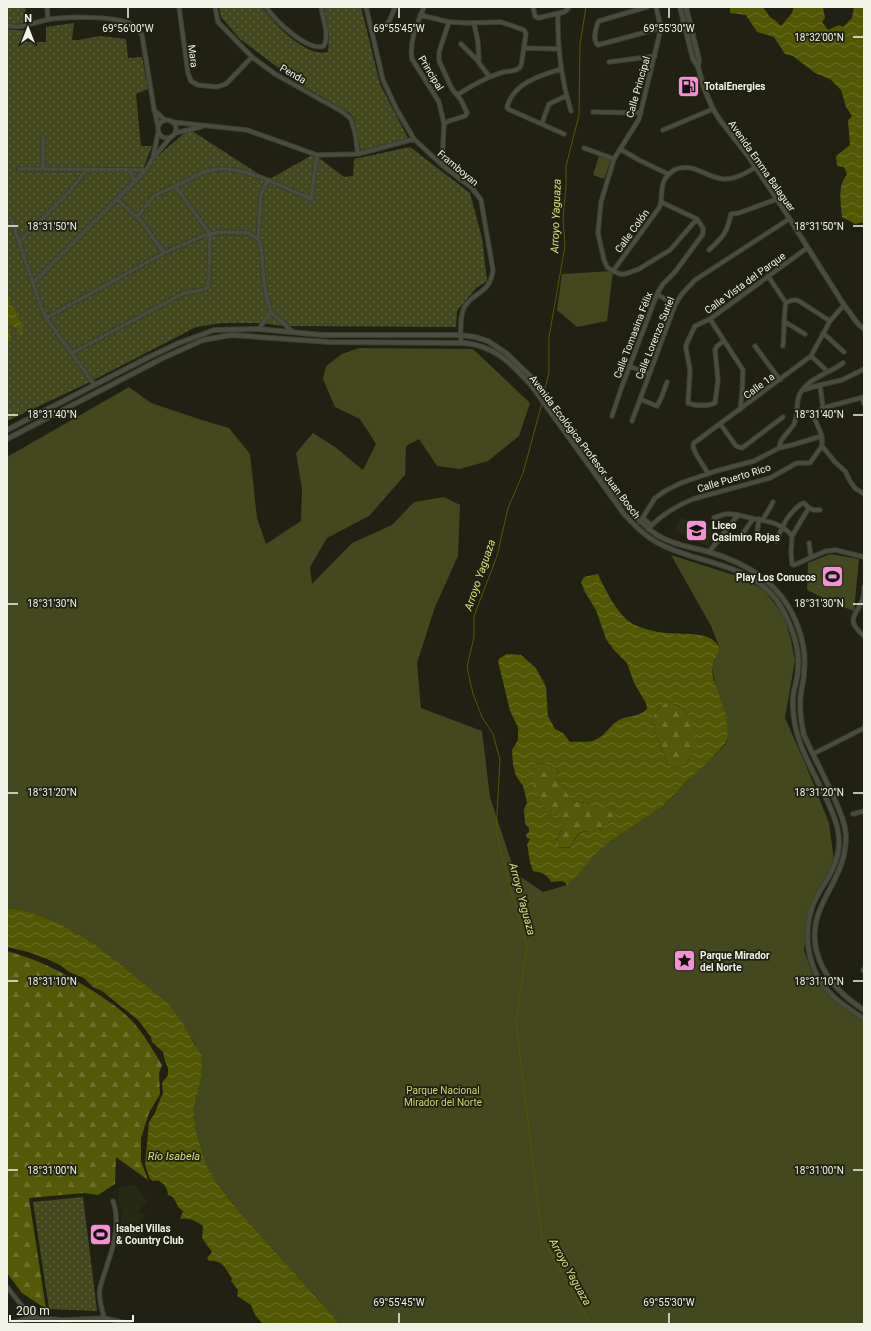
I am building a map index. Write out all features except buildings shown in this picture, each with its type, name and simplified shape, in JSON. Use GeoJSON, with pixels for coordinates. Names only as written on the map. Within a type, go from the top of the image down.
{"type":"FeatureCollection","features":[{"type":"Feature","properties":{"kind":"street"},"geometry":{"type":"LineString","coordinates":[[47,7],[48,20]]}},
{"type":"Feature","properties":{"kind":"street","name":"Mara"},"geometry":{"type":"LineString","coordinates":[[179,7],[188,73],[191,81],[198,85],[217,86],[226,84],[252,57]]}},
{"type":"Feature","properties":{"kind":"street","name":"Penda"},"geometry":{"type":"LineString","coordinates":[[215,7],[218,22],[252,57],[275,74],[343,112],[351,119],[358,154]]}},
{"type":"Feature","properties":{"kind":"street"},"geometry":{"type":"LineString","coordinates":[[266,7],[273,16],[301,40],[321,48],[324,46],[326,40],[321,7]]}},
{"type":"Feature","properties":{"kind":"street","name":"Framboyan"},"geometry":{"type":"LineString","coordinates":[[366,7],[383,80],[397,110],[414,139],[442,165],[472,188],[481,200],[493,270],[492,278],[489,286],[463,309],[461,318],[461,343]]}},
{"type":"Feature","properties":{"kind":"street"},"geometry":{"type":"LineString","coordinates":[[372,32],[381,30],[388,25],[395,7]]}},
{"type":"Feature","properties":{"kind":"street","name":"Principal"},"geometry":{"type":"LineString","coordinates":[[424,7],[412,39],[411,52],[412,60],[442,109],[444,124],[442,165]]}},
{"type":"Feature","properties":{"kind":"street"},"geometry":{"type":"LineString","coordinates":[[533,7],[534,16],[538,18],[564,12],[568,9],[568,7]]}},
{"type":"Feature","properties":{"kind":"street"},"geometry":{"type":"LineString","coordinates":[[647,7],[633,9],[598,22],[594,40],[598,45],[661,28]]}},
{"type":"Feature","properties":{"kind":"street","name":"Calle Principal"},"geometry":{"type":"LineString","coordinates":[[613,271],[607,267],[604,260],[598,233],[601,202],[614,159],[639,119],[641,113],[661,28],[656,7]]}},
{"type":"Feature","properties":{"kind":"street","name":"Avenida Emma Balaguer"},"geometry":{"type":"LineString","coordinates":[[680,7],[693,59],[698,67],[704,88],[713,109],[756,167],[844,305],[859,325],[864,329]]}},
{"type":"Feature","properties":{"kind":"street","name":"Avenida Emma Balaguer"},"geometry":{"type":"LineString","coordinates":[[686,7],[699,60],[698,67]]}},
{"type":"Feature","properties":{"kind":"street"},"geometry":{"type":"LineString","coordinates":[[558,14],[558,49],[566,96],[571,111]]}},
{"type":"Feature","properties":{"kind":"street"},"geometry":{"type":"LineString","coordinates":[[420,15],[449,22],[501,22],[524,30],[526,34],[521,66],[518,70],[489,76],[457,94]]}},
{"type":"Feature","properties":{"kind":"street"},"geometry":{"type":"LineString","coordinates":[[7,25],[14,27],[48,20],[75,17],[112,19],[128,23],[136,27],[142,35],[158,126],[153,158]]}},
{"type":"Feature","properties":{"kind":"street"},"geometry":{"type":"LineString","coordinates":[[444,124],[465,116],[467,112],[461,100],[452,89],[439,61],[439,52],[449,22]]}},
{"type":"Feature","properties":{"kind":"street"},"geometry":{"type":"LineString","coordinates":[[474,23],[478,42],[478,61]]}},
{"type":"Feature","properties":{"kind":"street"},"geometry":{"type":"LineString","coordinates":[[461,44],[478,61],[489,76]]}},
{"type":"Feature","properties":{"kind":"street"},"geometry":{"type":"LineString","coordinates":[[524,48],[558,49]]}},
{"type":"Feature","properties":{"kind":"street"},"geometry":{"type":"LineString","coordinates":[[609,62],[655,56]]}},
{"type":"Feature","properties":{"kind":"street"},"geometry":{"type":"LineString","coordinates":[[561,69],[525,83],[516,91],[507,105],[508,109],[564,134]]}},
{"type":"Feature","properties":{"kind":"street"},"geometry":{"type":"LineString","coordinates":[[542,123],[550,104],[566,96]]}},
{"type":"Feature","properties":{"kind":"street"},"geometry":{"type":"LineString","coordinates":[[154,109],[165,120],[172,122],[247,130],[317,155],[358,154],[414,139]]}},
{"type":"Feature","properties":{"kind":"street"},"geometry":{"type":"LineString","coordinates":[[663,130],[713,109]]}},
{"type":"Feature","properties":{"kind":"street"},"geometry":{"type":"LineString","coordinates":[[593,112],[641,113]]}},
{"type":"Feature","properties":{"kind":"street"},"geometry":{"type":"LineString","coordinates":[[158,126],[165,120]]}},
{"type":"Feature","properties":{"kind":"street"},"geometry":{"type":"LineString","coordinates":[[172,122],[176,126],[175,133]]}},
{"type":"Feature","properties":{"kind":"street"},"geometry":{"type":"LineString","coordinates":[[33,283],[135,182],[146,170],[153,158],[175,133],[198,127],[212,127]]}},
{"type":"Feature","properties":{"kind":"street"},"geometry":{"type":"LineString","coordinates":[[158,133],[163,138],[170,138]]}},
{"type":"Feature","properties":{"kind":"street"},"geometry":{"type":"LineString","coordinates":[[43,137],[43,169]]}},
{"type":"Feature","properties":{"kind":"street"},"geometry":{"type":"LineString","coordinates":[[584,148],[614,159]]}},
{"type":"Feature","properties":{"kind":"street"},"geometry":{"type":"LineString","coordinates":[[620,149],[668,174],[680,168],[689,167],[722,179],[732,179],[756,167]]}},
{"type":"Feature","properties":{"kind":"street"},"geometry":{"type":"LineString","coordinates":[[137,217],[154,196],[206,172],[214,170],[234,170],[249,173],[311,199],[317,155]]}},
{"type":"Feature","properties":{"kind":"street"},"geometry":{"type":"LineString","coordinates":[[19,169],[146,170]]}},
{"type":"Feature","properties":{"kind":"street"},"geometry":{"type":"LineString","coordinates":[[19,242],[69,192],[87,169]]}},
{"type":"Feature","properties":{"kind":"street"},"geometry":{"type":"LineString","coordinates":[[129,170],[135,182]]}},
{"type":"Feature","properties":{"kind":"street","name":"Calle Colón"},"geometry":{"type":"LineString","coordinates":[[613,271],[659,208],[661,202],[661,190],[668,174]]}},
{"type":"Feature","properties":{"kind":"street"},"geometry":{"type":"LineString","coordinates":[[258,239],[261,194],[268,180]]}},
{"type":"Feature","properties":{"kind":"street"},"geometry":{"type":"LineString","coordinates":[[72,353],[184,293],[207,288],[209,280],[210,234],[175,186]]}},
{"type":"Feature","properties":{"kind":"street"},"geometry":{"type":"LineString","coordinates":[[117,199],[142,222],[164,253]]}},
{"type":"Feature","properties":{"kind":"street"},"geometry":{"type":"LineString","coordinates":[[709,250],[723,237],[728,227],[731,214],[739,213],[777,199]]}},
{"type":"Feature","properties":{"kind":"street"},"geometry":{"type":"LineString","coordinates":[[613,271],[625,274],[633,272],[662,256],[670,250],[697,219],[661,202]]}},
{"type":"Feature","properties":{"kind":"street","name":"Calle Tomasina Félix"},"geometry":{"type":"LineString","coordinates":[[612,416],[629,366],[657,294],[663,284],[675,272],[703,234],[703,228],[697,219]]}},
{"type":"Feature","properties":{"kind":"street","name":"Calle Lorenzo Suriel"},"geometry":{"type":"LineString","coordinates":[[632,421],[675,305],[681,295],[695,280],[789,219]]}},
{"type":"Feature","properties":{"kind":"street"},"geometry":{"type":"LineString","coordinates":[[12,221],[46,318],[94,384]]}},
{"type":"Feature","properties":{"kind":"street"},"geometry":{"type":"LineString","coordinates":[[46,318],[164,253],[205,235],[222,232],[248,233],[258,239],[262,246],[264,283],[271,311],[292,331]]}},
{"type":"Feature","properties":{"kind":"street","name":"Calle Vista del Parque"},"geometry":{"type":"LineString","coordinates":[[724,341],[717,346],[715,350],[718,380],[715,403],[711,405],[691,405],[688,403],[690,370],[686,345],[695,326],[710,319],[808,248]]}},
{"type":"Feature","properties":{"kind":"street"},"geometry":{"type":"LineString","coordinates":[[768,276],[786,304],[783,346]]}},
{"type":"Feature","properties":{"kind":"street"},"geometry":{"type":"LineString","coordinates":[[657,294],[675,305]]}},
{"type":"Feature","properties":{"kind":"street"},"geometry":{"type":"LineString","coordinates":[[786,304],[790,301],[799,301],[830,321]]}},
{"type":"Feature","properties":{"kind":"street","name":"Calle 1a"},"geometry":{"type":"LineString","coordinates":[[708,474],[695,452],[693,446],[696,442],[721,425],[811,356],[830,321],[844,305]]}},
{"type":"Feature","properties":{"kind":"street"},"geometry":{"type":"LineString","coordinates":[[259,329],[271,311]]}},
{"type":"Feature","properties":{"kind":"street"},"geometry":{"type":"LineString","coordinates":[[710,319],[743,370],[740,410]]}},
{"type":"Feature","properties":{"kind":"street"},"geometry":{"type":"LineString","coordinates":[[785,322],[806,334]]}},
{"type":"Feature","properties":{"kind":"street","name":"Avenida Ecológica Profesor Juan Bosch"},"geometry":{"type":"LineString","coordinates":[[7,430],[94,384],[179,343],[208,331],[223,329],[259,329],[322,335],[461,335],[488,341],[506,353],[533,379],[622,501],[640,522],[650,527],[658,535],[681,545],[709,552],[739,563],[756,572],[773,586],[792,613],[801,636],[804,654],[805,672],[800,695],[801,725],[812,754],[840,812],[844,822],[846,835],[845,849],[838,876],[820,908],[816,920],[817,953],[825,973],[832,982],[851,1001],[864,1010]]}},
{"type":"Feature","properties":{"kind":"street"},"geometry":{"type":"LineString","coordinates":[[823,333],[844,352]]}},
{"type":"Feature","properties":{"kind":"street","name":"Avenida Ecológica Profesor Juan Bosch"},"geometry":{"type":"LineString","coordinates":[[7,439],[163,358],[203,340],[231,335],[329,342],[461,343],[475,344],[496,352],[508,361],[531,385],[624,514],[642,532],[652,540],[671,549],[745,574],[762,585],[774,598],[785,616],[797,650],[798,669],[793,702],[795,726],[803,749],[835,819],[839,839],[835,862],[831,873],[816,899],[811,913],[808,932],[809,952],[816,972],[830,993],[842,1004],[864,1019]]}},
{"type":"Feature","properties":{"kind":"street"},"geometry":{"type":"LineString","coordinates":[[755,346],[780,380]]}},
{"type":"Feature","properties":{"kind":"street"},"geometry":{"type":"LineString","coordinates":[[811,356],[825,369]]}},
{"type":"Feature","properties":{"kind":"street"},"geometry":{"type":"LineString","coordinates":[[779,448],[780,442],[794,424],[796,404],[802,390],[814,379],[843,363]]}},
{"type":"Feature","properties":{"kind":"street"},"geometry":{"type":"LineString","coordinates":[[629,366],[649,374]]}},
{"type":"Feature","properties":{"kind":"street"},"geometry":{"type":"LineString","coordinates":[[802,390],[842,380],[864,369]]}},
{"type":"Feature","properties":{"kind":"street"},"geometry":{"type":"LineString","coordinates":[[655,411],[667,382]]}},
{"type":"Feature","properties":{"kind":"street"},"geometry":{"type":"LineString","coordinates":[[820,385],[823,408]]}},
{"type":"Feature","properties":{"kind":"street"},"geometry":{"type":"LineString","coordinates":[[864,404],[863,397],[823,408],[814,414],[822,436],[822,446],[835,462],[845,471],[852,484],[864,494]]}},
{"type":"Feature","properties":{"kind":"street"},"geometry":{"type":"LineString","coordinates":[[640,400],[657,406]]}},
{"type":"Feature","properties":{"kind":"street"},"geometry":{"type":"LineString","coordinates":[[721,425],[736,446],[742,448],[783,417]]}},
{"type":"Feature","properties":{"kind":"street"},"geometry":{"type":"LineString","coordinates":[[566,435],[572,432]]}},
{"type":"Feature","properties":{"kind":"street"},"geometry":{"type":"LineString","coordinates":[[640,522],[652,502],[661,493],[681,483],[750,463],[779,448],[822,436]]}},
{"type":"Feature","properties":{"kind":"street","name":"Calle Puerto Rico"},"geometry":{"type":"LineString","coordinates":[[650,527],[672,509],[693,499],[770,478],[797,463],[810,463],[822,446]]}},
{"type":"Feature","properties":{"kind":"street"},"geometry":{"type":"LineString","coordinates":[[756,540],[760,520],[772,502]]}},
{"type":"Feature","properties":{"kind":"street"},"geometry":{"type":"LineString","coordinates":[[776,541],[782,527],[793,511],[801,504],[804,503],[813,510],[820,510]]}},
{"type":"Feature","properties":{"kind":"street"},"geometry":{"type":"LineString","coordinates":[[808,507],[792,536],[792,564],[794,565],[802,562],[811,556],[826,551],[836,550],[864,557]]}},
{"type":"Feature","properties":{"kind":"street"},"geometry":{"type":"LineString","coordinates":[[714,518],[727,514],[760,520],[782,527],[792,536]]}},
{"type":"Feature","properties":{"kind":"street"},"geometry":{"type":"LineString","coordinates":[[709,552],[738,515]]}},
{"type":"Feature","properties":{"kind":"street"},"geometry":{"type":"LineString","coordinates":[[643,518],[650,527]]}},
{"type":"Feature","properties":{"kind":"street"},"geometry":{"type":"LineString","coordinates":[[739,539],[753,519]]}},
{"type":"Feature","properties":{"kind":"street"},"geometry":{"type":"LineString","coordinates":[[809,542],[811,556]]}},
{"type":"Feature","properties":{"kind":"street"},"geometry":{"type":"LineString","coordinates":[[864,587],[863,598],[855,612],[853,622],[857,630],[864,636]]}},
{"type":"Feature","properties":{"kind":"street"},"geometry":{"type":"LineString","coordinates":[[812,754],[864,728]]}},
{"type":"Feature","properties":{"kind":"street"},"geometry":{"type":"LineString","coordinates":[[853,814],[864,811]]}},
{"type":"Feature","properties":{"kind":"street"},"geometry":{"type":"LineString","coordinates":[[104,1318],[100,1301],[100,1289],[113,1243],[116,1226],[117,1212],[113,1202]]}},
{"type":"Feature","properties":{"kind":"street"},"geometry":{"type":"LineString","coordinates":[[7,1287],[32,1317]]}},
{"type":"Feature","properties":{"kind":"street"},"geometry":{"type":"LineString","coordinates":[[9,1324],[32,1317],[63,1320],[104,1318],[130,1324]]}},
{"type":"Feature","properties":{"kind":"street"},"geometry":{"type":"LineString","coordinates":[[63,1320],[68,1324]]}},
{"type":"Feature","properties":{"kind":"shaded area","name":"Liceo Casimiro Rojas"},"geometry":{"type":"Polygon","coordinates":[[[681,517],[718,532],[708,547],[674,530],[681,517]]]}},
{"type":"Feature","properties":{"kind":"shaded area"},"geometry":{"type":"Polygon","coordinates":[[[135,1184],[147,1201],[137,1213],[146,1215],[136,1228],[138,1231],[142,1232],[131,1246],[119,1243],[122,1209],[118,1200],[119,1188],[135,1184]]]}},
{"type":"Feature","properties":{"kind":"green space"},"geometry":{"type":"Polygon","coordinates":[[[7,7],[25,7],[27,21],[15,25],[8,23],[7,7]]]}},
{"type":"Feature","properties":{"kind":"green space"},"geometry":{"type":"Polygon","coordinates":[[[219,7],[262,7],[282,30],[300,45],[310,50],[328,52],[329,35],[324,7],[361,7],[380,84],[409,140],[361,153],[354,118],[348,112],[301,85],[240,39],[221,17],[219,7]]]}},
{"type":"Feature","properties":{"kind":"green space"},"geometry":{"type":"Polygon","coordinates":[[[74,23],[72,40],[100,36],[126,39],[128,58],[142,57],[148,89],[136,94],[141,146],[152,146],[143,169],[189,129],[268,180],[314,154],[344,177],[353,176],[354,159],[410,147],[470,193],[482,238],[487,281],[476,288],[457,311],[456,327],[282,326],[261,323],[222,323],[196,327],[88,383],[7,421],[7,29],[26,31],[27,42],[46,42],[46,27],[74,23]]]}},
{"type":"Feature","properties":{"kind":"green space"},"geometry":{"type":"Polygon","coordinates":[[[599,156],[611,160],[604,179],[593,175],[599,156]]]}},
{"type":"Feature","properties":{"kind":"green space"},"geometry":{"type":"Polygon","coordinates":[[[613,271],[607,321],[577,327],[557,310],[562,274],[613,271]]]}},
{"type":"Feature","properties":{"kind":"green space","name":"Parque Nacional Mirador del Norte"},"geometry":{"type":"Polygon","coordinates":[[[359,348],[473,349],[530,403],[519,436],[488,461],[460,469],[437,466],[419,439],[406,446],[405,475],[369,516],[327,538],[310,567],[312,584],[352,543],[392,525],[414,502],[444,497],[460,505],[458,556],[435,607],[417,663],[421,708],[482,731],[490,797],[515,873],[543,892],[567,885],[608,843],[663,806],[726,744],[728,738],[712,668],[720,649],[711,626],[671,555],[746,579],[765,591],[784,616],[795,660],[785,718],[829,823],[834,860],[811,910],[804,950],[815,981],[843,1006],[864,1022],[864,1324],[340,1324],[236,1208],[217,1183],[206,1164],[195,1128],[194,1106],[200,1083],[196,1045],[167,1002],[95,944],[59,923],[27,911],[7,908],[7,457],[129,387],[151,403],[229,428],[250,454],[257,518],[266,544],[301,521],[302,489],[296,453],[313,433],[335,447],[363,470],[376,444],[360,419],[335,407],[323,379],[326,366],[342,354],[359,348]]]}},
{"type":"Feature","properties":{"kind":"green space","name":"Play Los Conucos"},"geometry":{"type":"Polygon","coordinates":[[[830,554],[859,559],[854,611],[835,604],[807,590],[808,563],[830,554]]]}},
{"type":"Feature","properties":{"kind":"green space"},"geometry":{"type":"Polygon","coordinates":[[[667,701],[682,708],[687,713],[696,732],[697,750],[690,756],[686,764],[677,767],[668,765],[652,720],[655,713],[667,701]]]}},
{"type":"Feature","properties":{"kind":"green space"},"geometry":{"type":"Polygon","coordinates":[[[536,763],[547,764],[557,769],[559,782],[573,801],[587,803],[591,807],[606,806],[618,810],[613,818],[608,824],[601,828],[578,834],[571,846],[563,848],[556,846],[556,841],[562,829],[542,806],[535,792],[532,778],[536,763]]]}},
{"type":"Feature","properties":{"kind":"green space"},"geometry":{"type":"Polygon","coordinates":[[[7,951],[41,963],[62,973],[83,984],[114,1005],[136,1026],[162,1065],[159,1073],[160,1094],[149,1113],[141,1138],[141,1161],[148,1180],[116,1157],[115,1184],[98,1195],[84,1193],[29,1198],[46,1309],[22,1293],[7,1273],[7,951]]]}},
{"type":"Feature","properties":{"kind":"green space"},"geometry":{"type":"Polygon","coordinates":[[[83,1197],[97,1311],[49,1309],[33,1202],[83,1197]]]}},
{"type":"Feature","properties":{"kind":"water"},"geometry":{"type":"Polygon","coordinates":[[[730,7],[763,7],[770,17],[781,26],[792,13],[794,7],[823,7],[825,18],[822,22],[828,30],[839,25],[843,27],[852,18],[854,7],[864,7],[864,222],[855,224],[842,217],[841,189],[847,175],[844,167],[837,166],[836,156],[850,145],[848,120],[852,116],[846,107],[841,90],[830,79],[815,73],[793,56],[785,54],[774,37],[757,32],[746,15],[730,13],[730,7]]]}},
{"type":"Feature","properties":{"kind":"water"},"geometry":{"type":"Polygon","coordinates":[[[7,293],[10,299],[10,305],[14,308],[21,323],[23,332],[19,338],[20,328],[14,328],[14,325],[9,324],[8,327],[11,339],[7,344],[7,293]]]}},
{"type":"Feature","properties":{"kind":"water"},"geometry":{"type":"Polygon","coordinates":[[[598,574],[620,612],[625,618],[634,624],[659,632],[704,636],[716,643],[720,649],[712,668],[713,677],[725,712],[728,738],[725,744],[712,758],[663,806],[608,843],[567,886],[566,883],[562,881],[551,882],[544,874],[533,871],[530,862],[527,844],[530,839],[527,838],[526,834],[529,832],[529,828],[525,824],[524,809],[527,803],[523,786],[516,776],[513,765],[512,750],[518,740],[518,727],[510,711],[498,661],[507,654],[521,655],[536,668],[546,687],[548,716],[555,729],[563,733],[570,742],[595,740],[602,736],[619,720],[644,712],[647,709],[646,703],[634,683],[627,663],[614,650],[606,639],[596,610],[581,582],[584,577],[598,574]],[[667,701],[655,713],[652,720],[668,765],[677,767],[686,764],[690,756],[696,750],[696,736],[689,715],[682,708],[667,701]],[[536,763],[533,779],[535,792],[541,804],[551,817],[561,815],[562,829],[556,840],[556,846],[568,848],[573,844],[579,834],[601,828],[611,821],[617,810],[606,806],[600,811],[591,807],[587,803],[573,801],[559,782],[557,769],[547,764],[536,763]]]}},
{"type":"Feature","properties":{"kind":"water","name":"Río Isabela"},"geometry":{"type":"Polygon","coordinates":[[[7,908],[27,911],[59,923],[95,944],[167,1002],[183,1024],[201,1055],[202,1069],[194,1106],[195,1128],[206,1164],[217,1183],[236,1208],[340,1324],[263,1324],[255,1315],[251,1305],[237,1296],[238,1290],[231,1281],[232,1279],[226,1268],[220,1263],[209,1261],[207,1258],[212,1252],[202,1238],[203,1226],[192,1220],[180,1219],[183,1211],[179,1208],[173,1197],[168,1195],[164,1184],[150,1179],[145,1165],[149,1122],[155,1113],[163,1093],[163,1081],[168,1075],[168,1068],[163,1052],[152,1042],[151,1037],[138,1020],[102,991],[93,987],[84,978],[69,972],[60,965],[47,959],[28,952],[7,947],[7,908]]]}},
{"type":"Feature","properties":{"kind":"waterway","name":"Arroyo Yaguaza"},"geometry":{"type":"LineString","coordinates":[[544,392],[549,373],[549,337],[565,246],[563,218],[566,187],[566,166],[579,115],[580,44],[586,7]]}},
{"type":"Feature","properties":{"kind":"waterway","name":"Arroyo Yaguaza"},"geometry":{"type":"LineString","coordinates":[[542,403],[523,473],[508,508],[497,556],[474,616],[474,637],[467,667],[473,694],[482,717],[493,734],[500,760],[496,832],[527,946],[516,1022],[542,1238],[590,1324]]}},
{"type":"Feature","properties":{"kind":"place","name":"TotalEnergies"},"geometry":{"type":"Point","coordinates":[688,86]}},
{"type":"Feature","properties":{"kind":"place","name":"Liceo Casimiro Rojas"},"geometry":{"type":"Point","coordinates":[696,531]}},
{"type":"Feature","properties":{"kind":"place","name":"Play Los Conucos"},"geometry":{"type":"Point","coordinates":[832,577]}},
{"type":"Feature","properties":{"kind":"place","name":"Parque Mirador del Norte"},"geometry":{"type":"Point","coordinates":[684,961]}},
{"type":"Feature","properties":{"kind":"place","name":"Isabel Villas & Country Club"},"geometry":{"type":"Point","coordinates":[101,1234]}}]}
